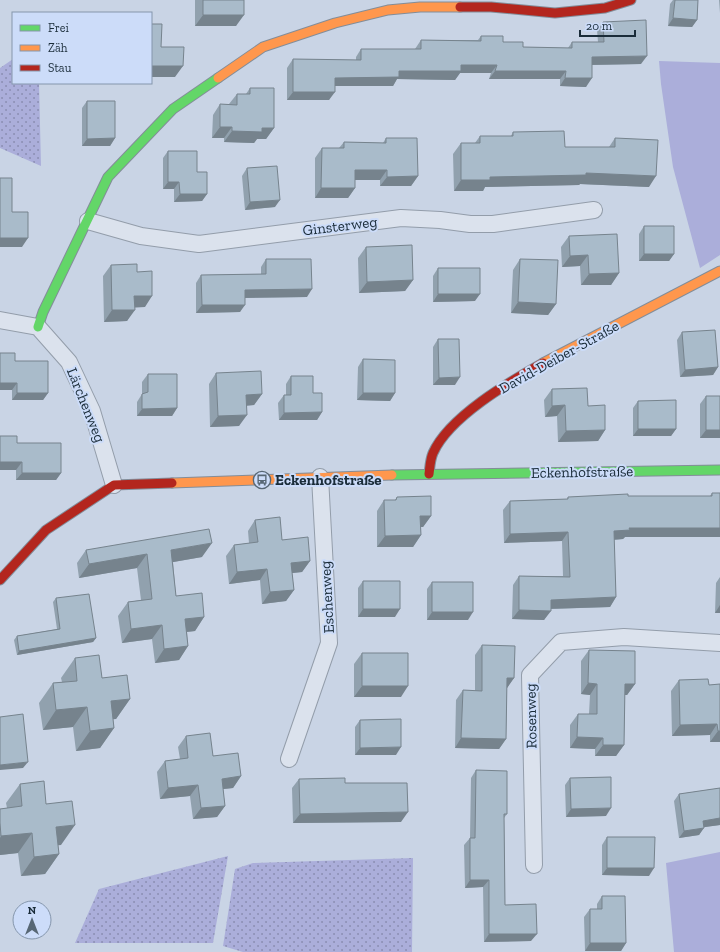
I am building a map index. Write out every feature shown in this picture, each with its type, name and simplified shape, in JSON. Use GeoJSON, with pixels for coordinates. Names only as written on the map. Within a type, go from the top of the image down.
{"type":"FeatureCollection","features":[{"type":"Feature","properties":{"kind":"street"},"geometry":{"type":"LineString","coordinates":[[0,320],[38,327],[43,312],[88,222],[108,178],[139,143],[173,109],[263,47],[335,23],[388,10],[420,7],[491,7],[555,13],[605,8],[631,0]]}},
{"type":"Feature","properties":{"kind":"street","name":"Ginsterweg"},"geometry":{"type":"LineString","coordinates":[[88,222],[141,236],[199,244],[401,218],[440,220],[470,224],[493,224],[594,210]]}},
{"type":"Feature","properties":{"kind":"street","name":"David-Deiber-Straße"},"geometry":{"type":"LineString","coordinates":[[429,474],[433,454],[458,420],[506,384],[594,335],[695,286],[720,271]]}},
{"type":"Feature","properties":{"kind":"street","name":"Lärchenweg"},"geometry":{"type":"LineString","coordinates":[[38,327],[69,362],[92,411],[114,485]]}},
{"type":"Feature","properties":{"kind":"street","name":"Eckenhofstraße"},"geometry":{"type":"LineString","coordinates":[[114,485],[429,474],[720,470]]}},
{"type":"Feature","properties":{"kind":"street","name":"Eschenweg"},"geometry":{"type":"LineString","coordinates":[[289,759],[329,643],[320,477]]}},
{"type":"Feature","properties":{"kind":"street"},"geometry":{"type":"LineString","coordinates":[[0,580],[46,530],[114,485]]}},
{"type":"Feature","properties":{"kind":"street","name":"Rosenweg"},"geometry":{"type":"LineString","coordinates":[[534,865],[530,675],[561,642],[624,637],[720,643]]}},
{"type":"Feature","properties":{"kind":"shaded area"},"geometry":{"type":"Polygon","coordinates":[[[12,60],[12,84],[39,84],[41,166],[0,148],[0,68],[12,60]]]}},
{"type":"Feature","properties":{"kind":"shaded area"},"geometry":{"type":"Polygon","coordinates":[[[659,61],[720,63],[720,255],[700,268],[673,167],[659,61]]]}},
{"type":"Feature","properties":{"kind":"shaded area"},"geometry":{"type":"Polygon","coordinates":[[[720,852],[720,952],[674,952],[666,863],[720,852]]]}},
{"type":"Feature","properties":{"kind":"shaded area"},"geometry":{"type":"Polygon","coordinates":[[[228,856],[213,943],[75,943],[99,889],[228,856]]]}},
{"type":"Feature","properties":{"kind":"shaded area"},"geometry":{"type":"Polygon","coordinates":[[[413,858],[412,952],[243,952],[223,946],[235,869],[253,863],[413,858]]]}},
{"type":"Feature","properties":{"kind":"building"},"geometry":{"type":"Polygon","coordinates":[[[203,0],[244,0],[244,15],[203,15],[203,0]]]}},
{"type":"Feature","properties":{"kind":"building"},"geometry":{"type":"Polygon","coordinates":[[[675,0],[698,0],[697,20],[673,18],[675,0]]]}},
{"type":"Feature","properties":{"kind":"building"},"geometry":{"type":"Polygon","coordinates":[[[646,20],[647,56],[592,57],[592,78],[565,78],[566,71],[495,71],[497,65],[461,65],[461,71],[399,71],[399,77],[335,78],[335,92],[293,92],[293,59],[361,60],[361,49],[421,49],[421,40],[481,41],[481,36],[503,36],[503,42],[523,42],[523,47],[572,48],[572,42],[604,42],[603,22],[646,20]]]}},
{"type":"Feature","properties":{"kind":"building"},"geometry":{"type":"Polygon","coordinates":[[[152,24],[162,24],[161,47],[184,47],[183,66],[152,66],[152,24]]]}},
{"type":"Feature","properties":{"kind":"building"},"geometry":{"type":"Polygon","coordinates":[[[250,88],[274,88],[274,128],[262,128],[262,132],[232,131],[232,127],[220,127],[220,104],[237,105],[237,94],[250,94],[250,88]]]}},
{"type":"Feature","properties":{"kind":"building"},"geometry":{"type":"Polygon","coordinates":[[[87,101],[115,101],[115,138],[87,139],[87,101]]]}},
{"type":"Feature","properties":{"kind":"building"},"geometry":{"type":"Polygon","coordinates":[[[564,131],[565,147],[615,147],[615,138],[658,140],[656,176],[586,173],[586,175],[490,177],[490,180],[461,180],[461,143],[480,143],[480,136],[513,136],[513,132],[564,131]]]}},
{"type":"Feature","properties":{"kind":"building"},"geometry":{"type":"Polygon","coordinates":[[[386,138],[417,138],[418,176],[387,177],[387,170],[355,170],[355,188],[321,188],[322,148],[344,148],[344,142],[386,143],[386,138]]]}},
{"type":"Feature","properties":{"kind":"building"},"geometry":{"type":"Polygon","coordinates":[[[168,151],[197,151],[197,172],[207,172],[207,194],[180,194],[179,182],[168,182],[168,151]]]}},
{"type":"Feature","properties":{"kind":"building"},"geometry":{"type":"Polygon","coordinates":[[[277,166],[280,200],[250,202],[247,168],[277,166]]]}},
{"type":"Feature","properties":{"kind":"building"},"geometry":{"type":"Polygon","coordinates":[[[0,178],[12,178],[12,212],[28,212],[28,238],[0,238],[0,178]]]}},
{"type":"Feature","properties":{"kind":"building"},"geometry":{"type":"Polygon","coordinates":[[[644,226],[674,226],[674,254],[644,254],[644,226]]]}},
{"type":"Feature","properties":{"kind":"building"},"geometry":{"type":"Polygon","coordinates":[[[617,234],[619,273],[589,274],[588,255],[570,256],[569,236],[617,234]]]}},
{"type":"Feature","properties":{"kind":"building"},"geometry":{"type":"Polygon","coordinates":[[[412,245],[413,280],[367,282],[366,247],[412,245]]]}},
{"type":"Feature","properties":{"kind":"building"},"geometry":{"type":"Polygon","coordinates":[[[266,259],[311,259],[312,289],[245,290],[245,305],[202,305],[201,275],[266,274],[266,259]]]}},
{"type":"Feature","properties":{"kind":"building"},"geometry":{"type":"Polygon","coordinates":[[[520,259],[558,260],[556,304],[518,302],[520,259]]]}},
{"type":"Feature","properties":{"kind":"building"},"geometry":{"type":"Polygon","coordinates":[[[137,264],[137,272],[152,271],[152,296],[134,296],[135,310],[112,310],[111,265],[137,264]]]}},
{"type":"Feature","properties":{"kind":"building"},"geometry":{"type":"Polygon","coordinates":[[[438,268],[480,268],[480,294],[438,294],[438,268]]]}},
{"type":"Feature","properties":{"kind":"building"},"geometry":{"type":"Polygon","coordinates":[[[715,330],[718,367],[685,370],[682,332],[715,330]]]}},
{"type":"Feature","properties":{"kind":"building"},"geometry":{"type":"Polygon","coordinates":[[[438,339],[459,339],[460,377],[439,378],[438,339]]]}},
{"type":"Feature","properties":{"kind":"building"},"geometry":{"type":"Polygon","coordinates":[[[0,353],[15,353],[15,361],[48,361],[48,393],[17,393],[17,383],[0,383],[0,353]]]}},
{"type":"Feature","properties":{"kind":"building"},"geometry":{"type":"Polygon","coordinates":[[[363,359],[395,360],[395,393],[363,393],[363,359]]]}},
{"type":"Feature","properties":{"kind":"building"},"geometry":{"type":"Polygon","coordinates":[[[261,371],[262,394],[246,395],[247,415],[218,416],[216,373],[261,371]]]}},
{"type":"Feature","properties":{"kind":"building"},"geometry":{"type":"Polygon","coordinates":[[[148,374],[177,374],[177,408],[142,409],[142,394],[148,392],[148,374]]]}},
{"type":"Feature","properties":{"kind":"building"},"geometry":{"type":"Polygon","coordinates":[[[291,376],[313,376],[313,393],[322,393],[322,412],[284,413],[284,395],[291,395],[291,376]]]}},
{"type":"Feature","properties":{"kind":"building"},"geometry":{"type":"Polygon","coordinates":[[[587,388],[588,406],[605,405],[605,430],[566,431],[565,405],[552,406],[552,389],[587,388]]]}},
{"type":"Feature","properties":{"kind":"building"},"geometry":{"type":"Polygon","coordinates":[[[706,396],[720,396],[720,430],[706,430],[706,396]]]}},
{"type":"Feature","properties":{"kind":"building"},"geometry":{"type":"Polygon","coordinates":[[[676,400],[676,429],[638,429],[638,401],[676,400]]]}},
{"type":"Feature","properties":{"kind":"building"},"geometry":{"type":"Polygon","coordinates":[[[0,436],[17,436],[17,443],[61,443],[61,473],[22,473],[22,462],[0,462],[0,436]]]}},
{"type":"Feature","properties":{"kind":"building"},"geometry":{"type":"Polygon","coordinates":[[[712,493],[720,493],[720,528],[629,528],[630,530],[614,531],[616,597],[551,600],[551,611],[519,610],[519,576],[570,577],[568,532],[510,534],[510,501],[568,499],[568,497],[628,494],[628,496],[712,496],[712,493]]]}},
{"type":"Feature","properties":{"kind":"building"},"geometry":{"type":"Polygon","coordinates":[[[431,496],[431,516],[420,516],[421,535],[385,536],[384,500],[396,500],[397,497],[431,496]]]}},
{"type":"Feature","properties":{"kind":"building"},"geometry":{"type":"Polygon","coordinates":[[[280,517],[282,540],[308,537],[310,561],[291,563],[294,590],[270,592],[267,569],[237,572],[234,545],[258,542],[255,520],[280,517]]]}},
{"type":"Feature","properties":{"kind":"building"},"geometry":{"type":"Polygon","coordinates":[[[209,529],[212,543],[171,550],[176,596],[202,593],[204,617],[185,619],[188,646],[164,649],[162,625],[131,629],[128,602],[152,599],[147,554],[89,564],[86,550],[209,529]]]}},
{"type":"Feature","properties":{"kind":"building"},"geometry":{"type":"Polygon","coordinates":[[[363,581],[400,581],[400,609],[363,609],[363,581]]]}},
{"type":"Feature","properties":{"kind":"building"},"geometry":{"type":"Polygon","coordinates":[[[432,582],[473,582],[473,612],[432,612],[432,582]]]}},
{"type":"Feature","properties":{"kind":"building"},"geometry":{"type":"Polygon","coordinates":[[[89,594],[96,638],[19,651],[17,636],[60,629],[56,598],[89,594]]]}},
{"type":"Feature","properties":{"kind":"building"},"geometry":{"type":"Polygon","coordinates":[[[482,645],[515,646],[514,678],[507,678],[506,739],[461,738],[463,690],[482,691],[482,645]]]}},
{"type":"Feature","properties":{"kind":"building"},"geometry":{"type":"Polygon","coordinates":[[[589,650],[635,651],[635,684],[625,684],[624,745],[603,745],[603,738],[577,737],[578,714],[597,714],[597,684],[588,683],[589,650]]]}},
{"type":"Feature","properties":{"kind":"building"},"geometry":{"type":"Polygon","coordinates":[[[362,653],[408,653],[408,686],[362,686],[362,653]]]}},
{"type":"Feature","properties":{"kind":"building"},"geometry":{"type":"Polygon","coordinates":[[[99,655],[102,678],[127,675],[130,699],[111,701],[114,728],[90,731],[87,707],[56,710],[53,683],[77,681],[75,658],[99,655]]]}},
{"type":"Feature","properties":{"kind":"building"},"geometry":{"type":"Polygon","coordinates":[[[708,679],[709,685],[720,684],[720,731],[718,731],[717,724],[680,725],[679,680],[708,679]]]}},
{"type":"Feature","properties":{"kind":"building"},"geometry":{"type":"Polygon","coordinates":[[[23,714],[28,762],[0,765],[0,717],[23,714]]]}},
{"type":"Feature","properties":{"kind":"building"},"geometry":{"type":"Polygon","coordinates":[[[401,719],[401,747],[360,748],[360,720],[401,719]]]}},
{"type":"Feature","properties":{"kind":"building"},"geometry":{"type":"Polygon","coordinates":[[[210,733],[213,756],[238,753],[241,776],[222,779],[225,806],[201,808],[198,785],[168,788],[165,761],[188,758],[186,736],[210,733]]]}},
{"type":"Feature","properties":{"kind":"building"},"geometry":{"type":"Polygon","coordinates":[[[476,770],[507,771],[507,814],[504,814],[505,905],[536,904],[537,934],[489,934],[489,880],[470,880],[470,838],[475,838],[476,770]]]}},
{"type":"Feature","properties":{"kind":"building"},"geometry":{"type":"Polygon","coordinates":[[[611,777],[611,808],[571,809],[570,778],[611,777]]]}},
{"type":"Feature","properties":{"kind":"building"},"geometry":{"type":"Polygon","coordinates":[[[345,778],[345,783],[407,783],[408,812],[300,814],[299,779],[345,778]]]}},
{"type":"Feature","properties":{"kind":"building"},"geometry":{"type":"Polygon","coordinates":[[[44,781],[46,804],[72,801],[75,825],[56,827],[59,854],[34,857],[32,833],[1,836],[0,809],[22,806],[20,784],[44,781]]]}},
{"type":"Feature","properties":{"kind":"building"},"geometry":{"type":"Polygon","coordinates":[[[720,788],[720,818],[703,821],[704,828],[684,831],[679,794],[720,788]]]}},
{"type":"Feature","properties":{"kind":"building"},"geometry":{"type":"Polygon","coordinates":[[[607,837],[655,837],[654,868],[607,868],[607,837]]]}},
{"type":"Feature","properties":{"kind":"building"},"geometry":{"type":"Polygon","coordinates":[[[602,896],[625,896],[626,943],[590,943],[590,909],[602,909],[602,896]]]}},
{"type":"Feature","properties":{"kind":"traffic: fast"},"geometry":{"type":"LineString","coordinates":[[38,327],[43,312],[108,177],[173,109],[218,78]]}},
{"type":"Feature","properties":{"kind":"traffic: fast"},"geometry":{"type":"LineString","coordinates":[[392,475],[720,470]]}},
{"type":"Feature","properties":{"kind":"traffic: slow"},"geometry":{"type":"LineString","coordinates":[[218,78],[263,47],[335,23],[388,10],[420,7],[460,7]]}},
{"type":"Feature","properties":{"kind":"traffic: slow"},"geometry":{"type":"LineString","coordinates":[[543,363],[720,271]]}},
{"type":"Feature","properties":{"kind":"traffic: slow"},"geometry":{"type":"LineString","coordinates":[[172,483],[392,475]]}},
{"type":"Feature","properties":{"kind":"traffic: jam"},"geometry":{"type":"LineString","coordinates":[[460,7],[491,7],[555,13],[605,8],[631,0]]}},
{"type":"Feature","properties":{"kind":"traffic: jam"},"geometry":{"type":"LineString","coordinates":[[429,474],[433,453],[452,426],[497,390],[543,363]]}},
{"type":"Feature","properties":{"kind":"traffic: jam"},"geometry":{"type":"LineString","coordinates":[[0,580],[46,530],[114,485],[172,483]]}},
{"type":"Feature","properties":{"kind":"place","name":"Eckenhofstraße"},"geometry":{"type":"Point","coordinates":[262,480]}}]}
